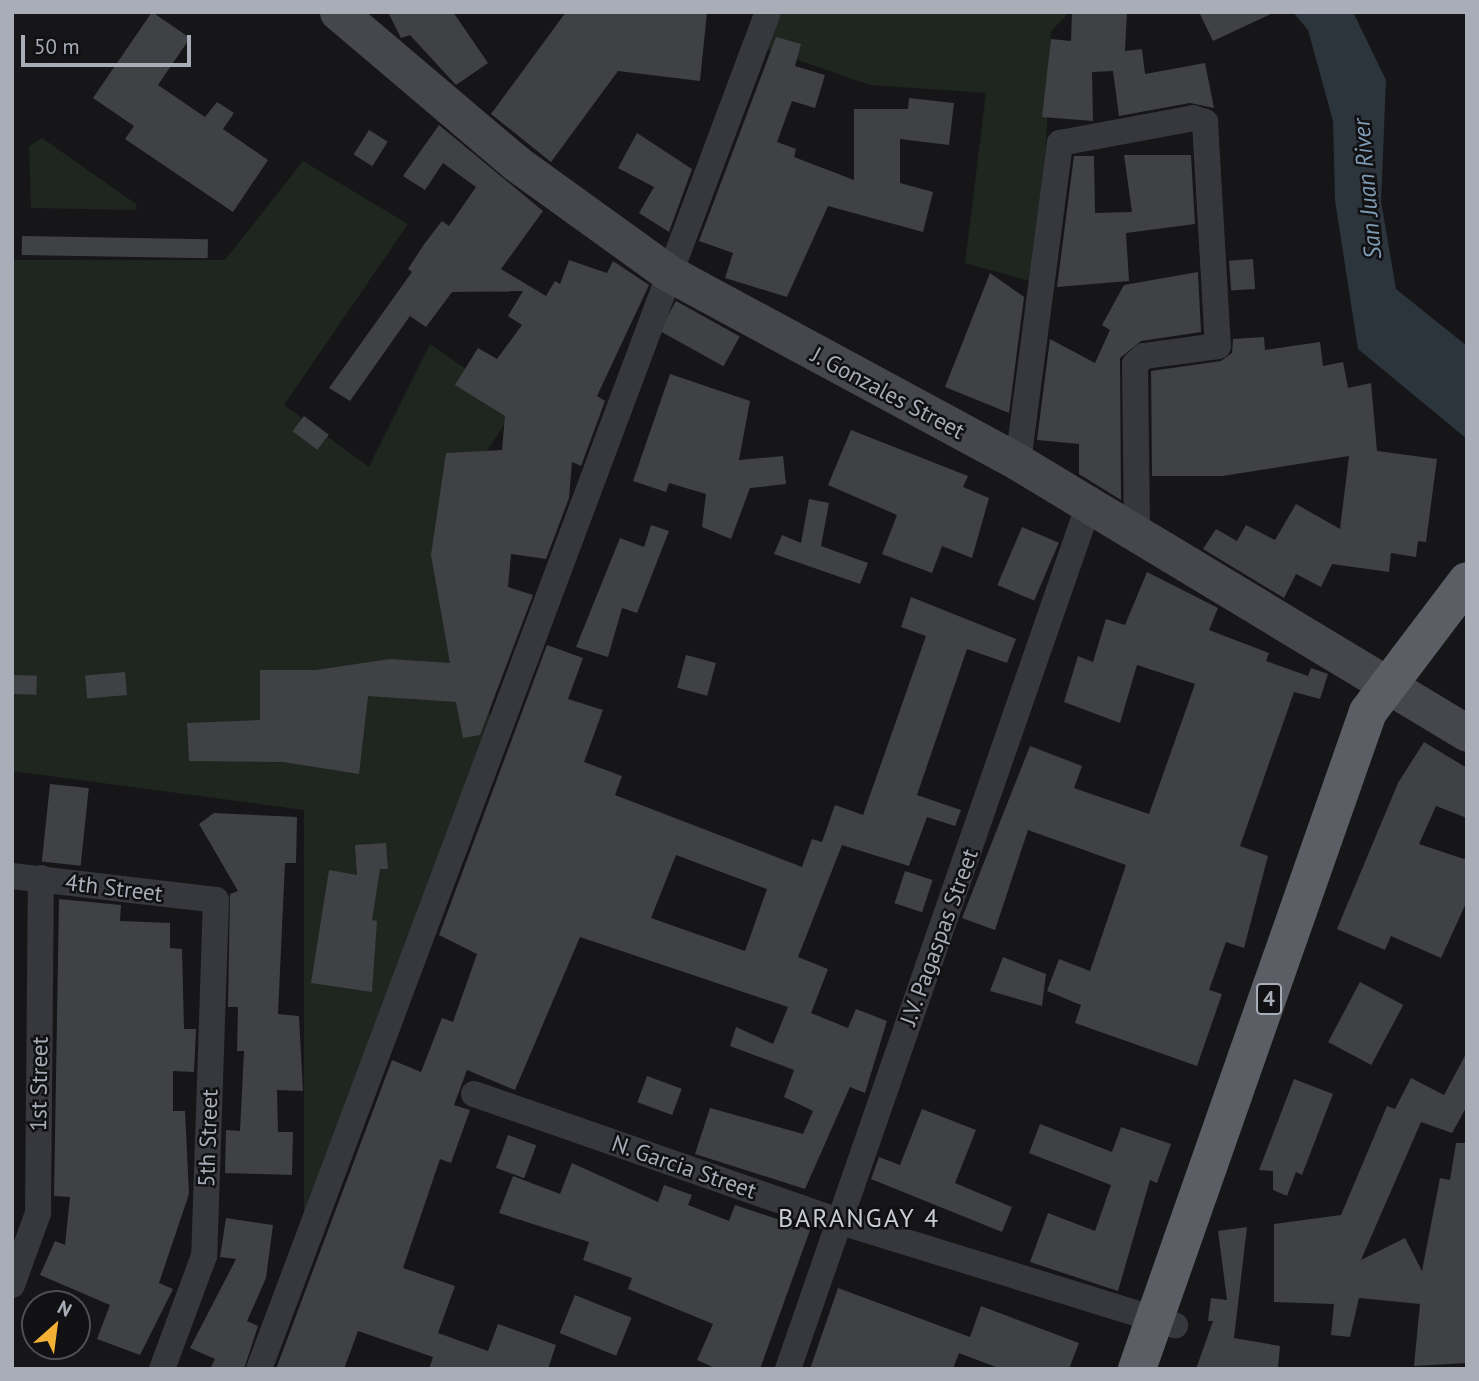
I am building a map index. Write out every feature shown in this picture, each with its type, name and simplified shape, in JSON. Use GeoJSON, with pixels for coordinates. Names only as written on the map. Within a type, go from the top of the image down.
{"type":"FeatureCollection","features":[{"type":"Feature","properties":{"kind":"highway","name":"4"},"geometry":{"type":"LineString","coordinates":[[1160,1369],[1165,1323],[1368,712],[1393,683],[1467,581]]}},
{"type":"Feature","properties":{"kind":"highway","name":"4"},"geometry":{"type":"LineString","coordinates":[[1137,1369],[1165,1323]]}},
{"type":"Feature","properties":{"kind":"main road","name":"J. Gonzales Street"},"geometry":{"type":"LineString","coordinates":[[338,12],[516,163],[667,272],[1018,462],[1393,683],[1467,733]]}},
{"type":"Feature","properties":{"kind":"street"},"geometry":{"type":"LineString","coordinates":[[754,12],[755,45]]}},
{"type":"Feature","properties":{"kind":"street"},"geometry":{"type":"LineString","coordinates":[[259,1369],[667,272],[768,12]]}},
{"type":"Feature","properties":{"kind":"street"},"geometry":{"type":"LineString","coordinates":[[1018,462],[1060,143],[1194,118],[1205,122],[1218,346],[1144,356],[1135,364],[1137,533]]}},
{"type":"Feature","properties":{"kind":"street","name":"J.V. Pagaspas Street"},"geometry":{"type":"LineString","coordinates":[[789,1369],[1088,504]]}},
{"type":"Feature","properties":{"kind":"street","name":"4th Street"},"geometry":{"type":"LineString","coordinates":[[12,876],[216,900]]}},
{"type":"Feature","properties":{"kind":"street","name":"1st Street"},"geometry":{"type":"LineString","coordinates":[[12,1284],[38,1213],[41,878]]}},
{"type":"Feature","properties":{"kind":"street","name":"5th Street"},"geometry":{"type":"LineString","coordinates":[[162,1369],[204,1256],[216,900]]}},
{"type":"Feature","properties":{"kind":"street","name":"N. Garcia Street"},"geometry":{"type":"LineString","coordinates":[[474,1094],[838,1221],[1165,1323]]}},
{"type":"Feature","properties":{"kind":"shaded area"},"geometry":{"type":"Polygon","coordinates":[[[768,12],[1070,12],[1051,31],[1040,284],[965,263],[986,93],[870,85],[755,45],[768,12]]]}},
{"type":"Feature","properties":{"kind":"shaded area"},"geometry":{"type":"Polygon","coordinates":[[[42,138],[136,204],[137,210],[31,208],[29,146],[42,138]]]}},
{"type":"Feature","properties":{"kind":"shaded area"},"geometry":{"type":"Polygon","coordinates":[[[303,161],[408,224],[284,405],[369,467],[430,344],[517,405],[450,508],[494,738],[304,1227],[304,810],[12,771],[12,260],[225,260],[303,161]]]}},
{"type":"Feature","properties":{"kind":"water","name":"San Juan River"},"geometry":{"type":"Polygon","coordinates":[[[1293,12],[1353,12],[1386,80],[1381,201],[1396,289],[1467,346],[1467,439],[1358,349],[1335,200],[1333,121],[1308,30],[1293,12]]]}},
{"type":"Feature","properties":{"kind":"building"},"geometry":{"type":"Polygon","coordinates":[[[152,12],[190,38],[158,85],[205,117],[217,102],[234,113],[223,129],[268,160],[233,212],[125,139],[134,126],[93,98],[152,12]]]}},
{"type":"Feature","properties":{"kind":"building"},"geometry":{"type":"Polygon","coordinates":[[[388,12],[453,12],[488,63],[456,85],[410,35],[401,38],[388,12]]]}},
{"type":"Feature","properties":{"kind":"building"},"geometry":{"type":"Polygon","coordinates":[[[566,12],[707,12],[700,81],[618,71],[551,162],[491,114],[566,12]]]}},
{"type":"Feature","properties":{"kind":"building"},"geometry":{"type":"Polygon","coordinates":[[[1072,12],[1127,12],[1125,51],[1142,49],[1145,74],[1205,63],[1214,108],[1190,103],[1119,116],[1113,71],[1092,72],[1093,121],[1042,117],[1051,39],[1071,41],[1072,12]]]}},
{"type":"Feature","properties":{"kind":"building"},"geometry":{"type":"Polygon","coordinates":[[[1199,12],[1275,12],[1213,41],[1199,12]]]}},
{"type":"Feature","properties":{"kind":"building"},"geometry":{"type":"Polygon","coordinates":[[[776,37],[801,44],[795,66],[825,75],[815,108],[792,101],[777,142],[796,149],[794,157],[854,180],[854,109],[908,109],[909,98],[954,103],[949,145],[900,139],[900,183],[933,192],[923,232],[828,206],[787,297],[725,278],[733,253],[699,241],[776,37]]]}},
{"type":"Feature","properties":{"kind":"building"},"geometry":{"type":"Polygon","coordinates":[[[439,125],[543,211],[501,269],[546,296],[555,281],[560,284],[569,260],[607,273],[613,261],[649,285],[597,396],[605,401],[581,466],[572,462],[569,498],[546,559],[511,554],[508,587],[533,595],[480,735],[463,738],[456,702],[368,696],[359,774],[283,762],[189,761],[187,723],[260,720],[260,670],[316,670],[390,659],[450,663],[431,555],[446,453],[502,450],[505,416],[455,385],[478,348],[497,359],[522,325],[508,316],[523,291],[452,292],[426,327],[410,316],[350,401],[329,388],[412,272],[408,269],[425,243],[442,221],[449,226],[476,187],[443,163],[425,190],[403,176],[439,125]]]}},
{"type":"Feature","properties":{"kind":"building"},"geometry":{"type":"Polygon","coordinates":[[[369,130],[388,142],[372,166],[354,155],[369,130]]]}},
{"type":"Feature","properties":{"kind":"building"},"geometry":{"type":"Polygon","coordinates":[[[637,133],[692,169],[669,232],[639,213],[654,187],[618,168],[637,133]]]}},
{"type":"Feature","properties":{"kind":"building"},"geometry":{"type":"Polygon","coordinates":[[[1124,155],[1191,155],[1195,224],[1126,233],[1129,281],[1057,287],[1074,156],[1094,156],[1095,213],[1132,212],[1124,155]]]}},
{"type":"Feature","properties":{"kind":"building"},"geometry":{"type":"Polygon","coordinates":[[[22,236],[208,239],[208,258],[22,255],[22,236]]]}},
{"type":"Feature","properties":{"kind":"building"},"geometry":{"type":"Polygon","coordinates":[[[1253,259],[1255,289],[1231,291],[1229,261],[1253,259]]]}},
{"type":"Feature","properties":{"kind":"building"},"geometry":{"type":"Polygon","coordinates":[[[1198,272],[1201,332],[1141,341],[1120,358],[1121,500],[1079,474],[1079,444],[1037,440],[1050,339],[1095,363],[1110,330],[1102,325],[1124,285],[1198,272]]]}},
{"type":"Feature","properties":{"kind":"building"},"geometry":{"type":"Polygon","coordinates":[[[990,273],[1024,297],[1009,413],[945,387],[990,273]]]}},
{"type":"Feature","properties":{"kind":"building"},"geometry":{"type":"Polygon","coordinates":[[[676,301],[740,336],[723,366],[660,331],[676,301]]]}},
{"type":"Feature","properties":{"kind":"building"},"geometry":{"type":"Polygon","coordinates":[[[1264,337],[1265,350],[1320,342],[1323,366],[1343,362],[1348,388],[1371,383],[1377,451],[1437,459],[1426,542],[1418,541],[1416,557],[1391,553],[1389,572],[1332,564],[1321,587],[1296,574],[1284,598],[1203,549],[1216,529],[1237,541],[1246,525],[1275,540],[1296,504],[1340,529],[1349,456],[1222,476],[1152,476],[1151,371],[1221,361],[1232,353],[1233,339],[1264,337]]]}},
{"type":"Feature","properties":{"kind":"building"},"geometry":{"type":"Polygon","coordinates":[[[670,374],[750,401],[739,460],[783,456],[786,484],[750,488],[731,539],[702,527],[706,494],[669,483],[666,492],[633,481],[670,374]]]}},
{"type":"Feature","properties":{"kind":"building"},"geometry":{"type":"Polygon","coordinates":[[[304,416],[329,435],[317,450],[293,431],[304,416]]]}},
{"type":"Feature","properties":{"kind":"building"},"geometry":{"type":"Polygon","coordinates":[[[851,430],[968,476],[963,487],[989,498],[972,558],[942,546],[932,573],[882,554],[897,515],[828,485],[851,430]]]}},
{"type":"Feature","properties":{"kind":"building"},"geometry":{"type":"Polygon","coordinates":[[[809,499],[829,503],[821,546],[868,563],[860,584],[774,554],[782,535],[801,543],[809,499]]]}},
{"type":"Feature","properties":{"kind":"building"},"geometry":{"type":"Polygon","coordinates":[[[651,525],[669,531],[637,613],[622,608],[608,657],[576,647],[620,538],[644,547],[651,525]]]}},
{"type":"Feature","properties":{"kind":"building"},"geometry":{"type":"Polygon","coordinates":[[[1022,527],[1059,543],[1034,601],[997,585],[1022,527]]]}},
{"type":"Feature","properties":{"kind":"building"},"geometry":{"type":"Polygon","coordinates":[[[1147,572],[1218,608],[1209,630],[1269,653],[1266,661],[1308,676],[1311,668],[1328,674],[1320,699],[1294,692],[1240,846],[1268,856],[1244,948],[1226,942],[1209,990],[1222,994],[1197,1066],[1075,1023],[1081,1005],[1047,991],[1059,959],[1090,971],[1126,865],[1028,830],[995,930],[962,918],[1030,746],[1082,766],[1074,788],[1149,814],[1195,684],[1137,665],[1120,723],[1064,702],[1078,656],[1093,662],[1106,619],[1125,625],[1147,572]]]}},
{"type":"Feature","properties":{"kind":"building"},"geometry":{"type":"Polygon","coordinates":[[[911,597],[1016,639],[1007,663],[967,649],[917,795],[961,810],[955,826],[927,817],[909,866],[842,845],[798,957],[828,969],[811,1013],[848,1028],[856,1009],[887,1021],[865,1093],[850,1087],[805,1189],[695,1154],[710,1108],[803,1134],[813,1111],[784,1097],[794,1070],[730,1046],[736,1027],[773,1044],[788,1007],[580,937],[515,1090],[467,1070],[454,1105],[470,1110],[451,1163],[440,1159],[403,1268],[455,1286],[438,1333],[488,1351],[498,1324],[556,1345],[548,1369],[429,1369],[433,1357],[358,1331],[344,1369],[276,1369],[392,1060],[421,1072],[442,1018],[453,1022],[477,954],[439,935],[547,645],[583,658],[568,699],[603,710],[584,762],[622,776],[615,795],[802,867],[812,839],[822,842],[835,805],[863,815],[926,636],[901,627],[911,597]],[[676,855],[651,918],[745,951],[767,889],[676,855]]]}},
{"type":"Feature","properties":{"kind":"building"},"geometry":{"type":"Polygon","coordinates":[[[686,655],[716,663],[707,696],[677,688],[686,655]]]}},
{"type":"Feature","properties":{"kind":"building"},"geometry":{"type":"Polygon","coordinates":[[[125,672],[127,695],[87,698],[85,675],[125,672]]]}},
{"type":"Feature","properties":{"kind":"building"},"geometry":{"type":"Polygon","coordinates":[[[12,675],[37,676],[36,695],[12,694],[12,675]]]}},
{"type":"Feature","properties":{"kind":"building"},"geometry":{"type":"Polygon","coordinates":[[[1424,742],[1467,768],[1467,818],[1436,806],[1419,844],[1467,860],[1467,901],[1441,958],[1391,936],[1385,950],[1337,929],[1398,783],[1424,742]]]}},
{"type":"Feature","properties":{"kind":"building"},"geometry":{"type":"Polygon","coordinates":[[[50,784],[89,788],[81,866],[42,862],[50,784]]]}},
{"type":"Feature","properties":{"kind":"building"},"geometry":{"type":"Polygon","coordinates":[[[214,813],[297,817],[296,863],[285,863],[278,1014],[299,1016],[303,1091],[277,1090],[278,1132],[293,1132],[292,1175],[225,1173],[226,1130],[240,1131],[244,1051],[237,1051],[238,1007],[228,1007],[230,894],[238,891],[199,824],[214,813]]]}},
{"type":"Feature","properties":{"kind":"building"},"geometry":{"type":"Polygon","coordinates":[[[386,843],[388,869],[380,869],[372,920],[377,921],[372,992],[311,983],[329,870],[357,875],[355,845],[386,843]]]}},
{"type":"Feature","properties":{"kind":"building"},"geometry":{"type":"Polygon","coordinates":[[[905,871],[933,880],[922,912],[894,903],[905,871]]]}},
{"type":"Feature","properties":{"kind":"building"},"geometry":{"type":"Polygon","coordinates":[[[59,899],[121,905],[120,921],[170,923],[170,948],[182,949],[184,1029],[196,1029],[194,1072],[173,1071],[173,1111],[185,1111],[189,1194],[159,1283],[173,1289],[140,1355],[97,1339],[110,1305],[91,1297],[91,1290],[75,1290],[40,1275],[55,1241],[65,1245],[70,1197],[54,1196],[59,899]]]}},
{"type":"Feature","properties":{"kind":"building"},"geometry":{"type":"Polygon","coordinates":[[[1003,957],[1046,974],[1042,1006],[990,991],[1003,957]]]}},
{"type":"Feature","properties":{"kind":"building"},"geometry":{"type":"Polygon","coordinates":[[[1360,982],[1403,1005],[1371,1065],[1328,1042],[1360,982]]]}},
{"type":"Feature","properties":{"kind":"building"},"geometry":{"type":"Polygon","coordinates":[[[1467,1052],[1467,1106],[1452,1133],[1421,1122],[1361,1260],[1405,1238],[1422,1271],[1440,1178],[1450,1180],[1456,1143],[1467,1143],[1467,1363],[1414,1366],[1420,1304],[1359,1298],[1350,1337],[1331,1335],[1334,1304],[1274,1302],[1274,1224],[1341,1215],[1387,1106],[1395,1109],[1411,1078],[1444,1095],[1467,1052]]]}},
{"type":"Feature","properties":{"kind":"building"},"geometry":{"type":"Polygon","coordinates":[[[647,1076],[682,1089],[672,1115],[637,1102],[647,1076]]]}},
{"type":"Feature","properties":{"kind":"building"},"geometry":{"type":"Polygon","coordinates":[[[1294,1079],[1333,1094],[1302,1175],[1296,1172],[1287,1196],[1273,1190],[1273,1171],[1259,1170],[1294,1079]]]}},
{"type":"Feature","properties":{"kind":"building"},"geometry":{"type":"Polygon","coordinates":[[[922,1109],[976,1130],[955,1183],[1012,1207],[1002,1232],[871,1179],[879,1157],[900,1165],[922,1109]]]}},
{"type":"Feature","properties":{"kind":"building"},"geometry":{"type":"Polygon","coordinates":[[[1040,1124],[1112,1152],[1121,1127],[1171,1144],[1157,1183],[1150,1180],[1118,1291],[1030,1262],[1048,1213],[1095,1231],[1111,1185],[1029,1153],[1040,1124]]]}},
{"type":"Feature","properties":{"kind":"building"},"geometry":{"type":"Polygon","coordinates":[[[508,1135],[536,1145],[524,1178],[496,1168],[508,1135]]]}},
{"type":"Feature","properties":{"kind":"building"},"geometry":{"type":"Polygon","coordinates":[[[572,1163],[658,1202],[664,1185],[692,1195],[688,1205],[729,1221],[735,1205],[810,1230],[760,1369],[717,1369],[697,1360],[713,1324],[628,1289],[632,1278],[583,1260],[589,1242],[499,1213],[513,1176],[560,1194],[572,1163]]]}},
{"type":"Feature","properties":{"kind":"building"},"geometry":{"type":"Polygon","coordinates":[[[226,1218],[273,1225],[266,1278],[247,1321],[258,1326],[244,1369],[210,1369],[215,1359],[190,1348],[236,1259],[220,1257],[226,1218]]]}},
{"type":"Feature","properties":{"kind":"building"},"geometry":{"type":"Polygon","coordinates":[[[1247,1227],[1234,1338],[1280,1346],[1278,1369],[1196,1369],[1213,1321],[1208,1321],[1211,1298],[1227,1300],[1218,1231],[1247,1227]]]}},
{"type":"Feature","properties":{"kind":"building"},"geometry":{"type":"Polygon","coordinates":[[[838,1288],[970,1337],[981,1306],[1079,1343],[1069,1369],[1001,1369],[959,1353],[953,1369],[810,1369],[838,1288]]]}},
{"type":"Feature","properties":{"kind":"building"},"geometry":{"type":"Polygon","coordinates":[[[575,1295],[632,1318],[616,1356],[560,1333],[575,1295]]]}},
{"type":"Feature","properties":{"kind":"district","name":"BARANGAY 4"},"geometry":{"type":"Point","coordinates":[859,1218]}}]}
